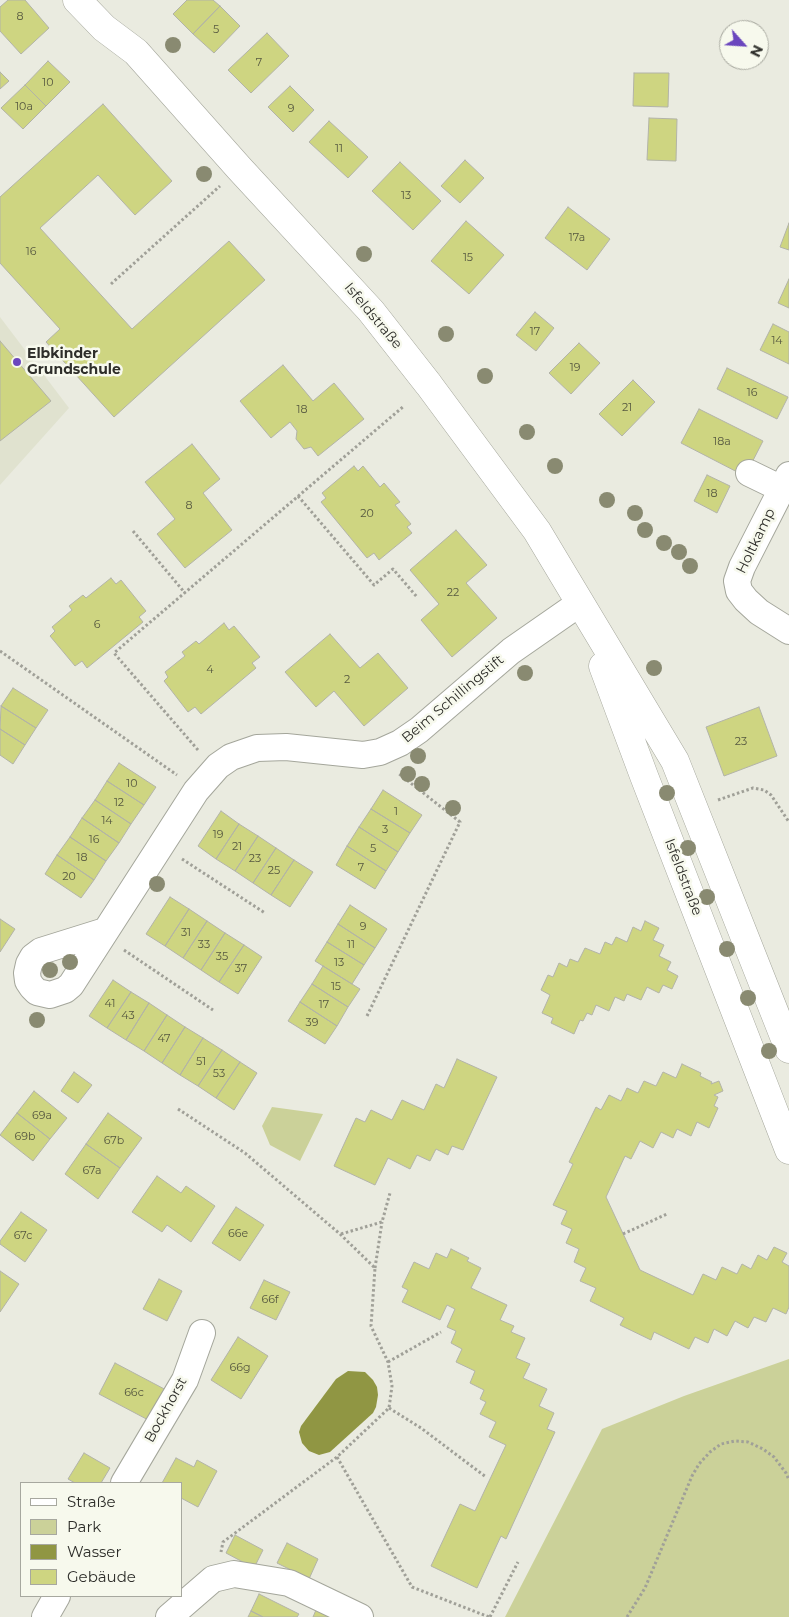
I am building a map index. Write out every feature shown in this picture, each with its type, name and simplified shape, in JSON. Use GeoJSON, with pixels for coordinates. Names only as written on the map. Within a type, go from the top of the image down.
{"type":"FeatureCollection","features":[{"type":"Feature","properties":{"kind":"main road","name":"Isfeldstraße"},"geometry":{"type":"LineString","coordinates":[[76,0],[104,28],[136,52],[239,168],[371,311],[537,531],[675,761],[789,1049]]}},
{"type":"Feature","properties":{"kind":"main road","name":"Isfeldstraße"},"geometry":{"type":"LineString","coordinates":[[104,0],[117,18],[136,52]]}},
{"type":"Feature","properties":{"kind":"main road","name":"Isfeldstraße"},"geometry":{"type":"LineString","coordinates":[[580,603],[644,776],[789,1150]]}},
{"type":"Feature","properties":{"kind":"street"},"geometry":{"type":"LineString","coordinates":[[749,473],[785,482]]}},
{"type":"Feature","properties":{"kind":"street","name":"Holtkamp"},"geometry":{"type":"LineString","coordinates":[[785,482],[742,567],[738,581],[739,591],[746,600],[759,612],[789,631]]}},
{"type":"Feature","properties":{"kind":"street","name":"Beim Schillingstift"},"geometry":{"type":"LineString","coordinates":[[104,931],[196,791],[218,766],[231,758],[258,748],[286,747],[363,755],[380,752],[400,743],[419,730],[511,651],[580,603]]}},
{"type":"Feature","properties":{"kind":"street","name":"Bockhorst"},"geometry":{"type":"LineString","coordinates":[[125,1482],[185,1380],[202,1332]]}},
{"type":"Feature","properties":{"kind":"street"},"geometry":{"type":"LineString","coordinates":[[169,1617],[213,1579],[234,1574],[289,1583],[360,1617]]}},
{"type":"Feature","properties":{"kind":"street"},"geometry":{"type":"LineString","coordinates":[[45,1617],[57,1597]]}},
{"type":"Feature","properties":{"kind":"path"},"geometry":{"type":"LineString","coordinates":[[111,284],[220,186]]}},
{"type":"Feature","properties":{"kind":"path"},"geometry":{"type":"LineString","coordinates":[[198,750],[114,653],[404,406]]}},
{"type":"Feature","properties":{"kind":"path"},"geometry":{"type":"LineString","coordinates":[[298,496],[374,585],[393,569],[417,597]]}},
{"type":"Feature","properties":{"kind":"path"},"geometry":{"type":"LineString","coordinates":[[133,531],[185,593]]}},
{"type":"Feature","properties":{"kind":"path"},"geometry":{"type":"LineString","coordinates":[[0,651],[180,777]]}},
{"type":"Feature","properties":{"kind":"path"},"geometry":{"type":"LineString","coordinates":[[367,1016],[460,822],[394,770]]}},
{"type":"Feature","properties":{"kind":"path"},"geometry":{"type":"LineString","coordinates":[[715,801],[753,788],[764,790],[771,795],[789,822]]}},
{"type":"Feature","properties":{"kind":"path"},"geometry":{"type":"LineString","coordinates":[[175,854],[265,913]]}},
{"type":"Feature","properties":{"kind":"path"},"geometry":{"type":"LineString","coordinates":[[124,949],[212,1010]]}},
{"type":"Feature","properties":{"kind":"path"},"geometry":{"type":"LineString","coordinates":[[178,1109],[245,1153],[340,1234],[375,1268]]}},
{"type":"Feature","properties":{"kind":"path"},"geometry":{"type":"LineString","coordinates":[[213,1579],[223,1542],[336,1457],[389,1408],[392,1386],[388,1362],[371,1326],[375,1268],[382,1222],[390,1193]]}},
{"type":"Feature","properties":{"kind":"path"},"geometry":{"type":"LineString","coordinates":[[623,1234],[667,1214]]}},
{"type":"Feature","properties":{"kind":"path"},"geometry":{"type":"LineString","coordinates":[[340,1234],[382,1222]]}},
{"type":"Feature","properties":{"kind":"path"},"geometry":{"type":"LineString","coordinates":[[388,1362],[441,1332]]}},
{"type":"Feature","properties":{"kind":"path"},"geometry":{"type":"LineString","coordinates":[[389,1408],[421,1428],[486,1477]]}},
{"type":"Feature","properties":{"kind":"path"},"geometry":{"type":"LineString","coordinates":[[627,1617],[645,1588],[692,1476],[699,1464],[710,1452],[721,1444],[735,1441],[748,1442],[774,1457],[789,1480]]}},
{"type":"Feature","properties":{"kind":"path"},"geometry":{"type":"LineString","coordinates":[[336,1457],[412,1587],[490,1617],[518,1562]]}},
{"type":"Feature","properties":{"kind":"shaded area","name":"Elbkinder Grundschule"},"geometry":{"type":"Polygon","coordinates":[[[0,317],[69,408],[0,485],[0,317]]]}},
{"type":"Feature","properties":{"kind":"green space"},"geometry":{"type":"Polygon","coordinates":[[[272,1107],[323,1114],[300,1161],[270,1145],[262,1126],[272,1107]]]}},
{"type":"Feature","properties":{"kind":"green space"},"geometry":{"type":"Polygon","coordinates":[[[789,1359],[789,1617],[505,1617],[602,1429],[684,1396],[789,1359]]]}},
{"type":"Feature","properties":{"kind":"water"},"geometry":{"type":"Polygon","coordinates":[[[348,1371],[365,1372],[373,1380],[377,1387],[378,1395],[376,1407],[373,1413],[330,1452],[319,1455],[309,1451],[302,1443],[299,1432],[301,1426],[336,1379],[348,1371]]]}},
{"type":"Feature","properties":{"kind":"building"},"geometry":{"type":"Polygon","coordinates":[[[8,0],[25,0],[49,28],[21,54],[0,31],[0,7],[8,0]]]}},
{"type":"Feature","properties":{"kind":"building"},"geometry":{"type":"Polygon","coordinates":[[[187,0],[213,0],[220,6],[193,34],[173,14],[187,0]]]}},
{"type":"Feature","properties":{"kind":"building"},"geometry":{"type":"Polygon","coordinates":[[[220,6],[240,26],[214,53],[193,34],[220,6]]]}},
{"type":"Feature","properties":{"kind":"building"},"geometry":{"type":"Polygon","coordinates":[[[267,33],[289,56],[251,93],[228,70],[267,33]]]}},
{"type":"Feature","properties":{"kind":"building"},"geometry":{"type":"Polygon","coordinates":[[[48,61],[70,82],[46,106],[25,85],[48,61]]]}},
{"type":"Feature","properties":{"kind":"building"},"geometry":{"type":"Polygon","coordinates":[[[0,72],[9,81],[0,89],[0,72]]]}},
{"type":"Feature","properties":{"kind":"building"},"geometry":{"type":"Polygon","coordinates":[[[634,73],[669,73],[668,107],[633,106],[634,73]]]}},
{"type":"Feature","properties":{"kind":"building"},"geometry":{"type":"Polygon","coordinates":[[[25,85],[46,106],[23,129],[1,108],[25,85]]]}},
{"type":"Feature","properties":{"kind":"building"},"geometry":{"type":"Polygon","coordinates":[[[290,86],[314,110],[293,132],[268,107],[290,86]]]}},
{"type":"Feature","properties":{"kind":"building"},"geometry":{"type":"Polygon","coordinates":[[[103,104],[172,181],[135,215],[98,175],[40,228],[132,329],[229,241],[265,280],[114,417],[46,342],[60,329],[0,263],[0,197],[103,104]]]}},
{"type":"Feature","properties":{"kind":"building"},"geometry":{"type":"Polygon","coordinates":[[[649,118],[677,119],[676,161],[647,160],[649,118]]]}},
{"type":"Feature","properties":{"kind":"building"},"geometry":{"type":"Polygon","coordinates":[[[329,121],[368,157],[348,178],[309,142],[329,121]]]}},
{"type":"Feature","properties":{"kind":"building"},"geometry":{"type":"Polygon","coordinates":[[[465,160],[484,178],[460,203],[441,186],[465,160]]]}},
{"type":"Feature","properties":{"kind":"building"},"geometry":{"type":"Polygon","coordinates":[[[400,162],[441,201],[413,230],[372,191],[400,162]]]}},
{"type":"Feature","properties":{"kind":"building"},"geometry":{"type":"Polygon","coordinates":[[[568,207],[610,239],[587,270],[545,238],[568,207]]]}},
{"type":"Feature","properties":{"kind":"building"},"geometry":{"type":"Polygon","coordinates":[[[466,221],[504,255],[469,294],[431,261],[466,221]]]}},
{"type":"Feature","properties":{"kind":"building"},"geometry":{"type":"Polygon","coordinates":[[[789,223],[789,250],[780,247],[789,223]]]}},
{"type":"Feature","properties":{"kind":"building"},"geometry":{"type":"Polygon","coordinates":[[[789,279],[789,308],[778,303],[789,279]]]}},
{"type":"Feature","properties":{"kind":"building"},"geometry":{"type":"Polygon","coordinates":[[[535,312],[554,328],[536,351],[516,335],[535,312]]]}},
{"type":"Feature","properties":{"kind":"building"},"geometry":{"type":"Polygon","coordinates":[[[773,324],[789,332],[789,364],[760,350],[773,324]]]}},
{"type":"Feature","properties":{"kind":"building"},"geometry":{"type":"Polygon","coordinates":[[[0,341],[51,401],[0,441],[0,341]]]}},
{"type":"Feature","properties":{"kind":"building"},"geometry":{"type":"Polygon","coordinates":[[[579,343],[600,363],[571,394],[549,373],[579,343]]]}},
{"type":"Feature","properties":{"kind":"building"},"geometry":{"type":"Polygon","coordinates":[[[283,365],[313,401],[334,383],[364,419],[318,456],[311,447],[304,449],[296,439],[297,431],[290,422],[271,438],[240,401],[283,365]]]}},
{"type":"Feature","properties":{"kind":"building"},"geometry":{"type":"Polygon","coordinates":[[[727,368],[788,397],[777,419],[717,389],[727,368]]]}},
{"type":"Feature","properties":{"kind":"building"},"geometry":{"type":"Polygon","coordinates":[[[633,380],[655,402],[622,436],[599,414],[633,380]]]}},
{"type":"Feature","properties":{"kind":"building"},"geometry":{"type":"Polygon","coordinates":[[[699,409],[763,441],[745,476],[681,443],[699,409]]]}},
{"type":"Feature","properties":{"kind":"building"},"geometry":{"type":"Polygon","coordinates":[[[192,444],[220,479],[203,493],[232,530],[185,568],[157,534],[175,519],[145,482],[192,444]]]}},
{"type":"Feature","properties":{"kind":"building"},"geometry":{"type":"Polygon","coordinates":[[[354,466],[358,471],[363,466],[380,487],[384,483],[400,502],[395,505],[411,524],[407,527],[412,533],[379,560],[374,553],[367,558],[321,502],[326,498],[322,493],[354,466]]]}},
{"type":"Feature","properties":{"kind":"building"},"geometry":{"type":"Polygon","coordinates":[[[707,475],[730,486],[717,513],[694,501],[707,475]]]}},
{"type":"Feature","properties":{"kind":"building"},"geometry":{"type":"Polygon","coordinates":[[[456,530],[487,565],[466,583],[497,618],[452,657],[421,620],[439,604],[410,570],[456,530]]]}},
{"type":"Feature","properties":{"kind":"building"},"geometry":{"type":"Polygon","coordinates":[[[111,578],[116,584],[121,580],[146,611],[139,617],[143,622],[87,668],[82,661],[75,666],[50,636],[55,631],[52,627],[72,610],[69,606],[83,595],[86,598],[111,578]]]}},
{"type":"Feature","properties":{"kind":"building"},"geometry":{"type":"Polygon","coordinates":[[[224,623],[229,630],[234,626],[260,657],[252,663],[256,668],[201,714],[195,707],[188,712],[164,681],[168,677],[165,672],[185,656],[182,652],[196,641],[199,644],[224,623]]]}},
{"type":"Feature","properties":{"kind":"building"},"geometry":{"type":"Polygon","coordinates":[[[330,634],[360,668],[378,653],[408,688],[364,726],[334,691],[316,707],[285,672],[330,634]]]}},
{"type":"Feature","properties":{"kind":"building"},"geometry":{"type":"Polygon","coordinates":[[[13,688],[48,710],[36,728],[1,706],[13,688]]]}},
{"type":"Feature","properties":{"kind":"building"},"geometry":{"type":"Polygon","coordinates":[[[1,706],[36,728],[25,745],[0,729],[1,706]]]}},
{"type":"Feature","properties":{"kind":"building"},"geometry":{"type":"Polygon","coordinates":[[[759,707],[777,756],[724,776],[706,727],[759,707]]]}},
{"type":"Feature","properties":{"kind":"building"},"geometry":{"type":"Polygon","coordinates":[[[0,729],[25,745],[13,764],[0,755],[0,729]]]}},
{"type":"Feature","properties":{"kind":"building"},"geometry":{"type":"Polygon","coordinates":[[[119,763],[156,787],[144,805],[107,781],[119,763]]]}},
{"type":"Feature","properties":{"kind":"building"},"geometry":{"type":"Polygon","coordinates":[[[107,781],[144,805],[131,824],[95,800],[107,781]]]}},
{"type":"Feature","properties":{"kind":"building"},"geometry":{"type":"Polygon","coordinates":[[[383,790],[422,815],[410,833],[371,809],[383,790]]]}},
{"type":"Feature","properties":{"kind":"building"},"geometry":{"type":"Polygon","coordinates":[[[95,800],[131,824],[119,843],[82,818],[95,800]]]}},
{"type":"Feature","properties":{"kind":"building"},"geometry":{"type":"Polygon","coordinates":[[[371,809],[410,833],[398,852],[359,827],[371,809]]]}},
{"type":"Feature","properties":{"kind":"building"},"geometry":{"type":"Polygon","coordinates":[[[221,811],[239,824],[216,859],[198,846],[221,811]]]}},
{"type":"Feature","properties":{"kind":"building"},"geometry":{"type":"Polygon","coordinates":[[[82,818],[119,843],[106,861],[70,837],[82,818]]]}},
{"type":"Feature","properties":{"kind":"building"},"geometry":{"type":"Polygon","coordinates":[[[239,824],[258,836],[235,871],[216,859],[239,824]]]}},
{"type":"Feature","properties":{"kind":"building"},"geometry":{"type":"Polygon","coordinates":[[[359,827],[398,852],[386,871],[347,846],[359,827]]]}},
{"type":"Feature","properties":{"kind":"building"},"geometry":{"type":"Polygon","coordinates":[[[258,836],[276,848],[253,883],[235,871],[258,836]]]}},
{"type":"Feature","properties":{"kind":"building"},"geometry":{"type":"Polygon","coordinates":[[[70,837],[106,861],[94,880],[57,855],[70,837]]]}},
{"type":"Feature","properties":{"kind":"building"},"geometry":{"type":"Polygon","coordinates":[[[347,846],[386,871],[375,889],[336,865],[347,846]]]}},
{"type":"Feature","properties":{"kind":"building"},"geometry":{"type":"Polygon","coordinates":[[[276,848],[294,860],[271,895],[253,883],[276,848]]]}},
{"type":"Feature","properties":{"kind":"building"},"geometry":{"type":"Polygon","coordinates":[[[57,855],[94,880],[81,898],[45,874],[57,855]]]}},
{"type":"Feature","properties":{"kind":"building"},"geometry":{"type":"Polygon","coordinates":[[[294,860],[313,872],[290,907],[271,895],[294,860]]]}},
{"type":"Feature","properties":{"kind":"building"},"geometry":{"type":"Polygon","coordinates":[[[170,897],[189,909],[165,946],[146,934],[170,897]]]}},
{"type":"Feature","properties":{"kind":"building"},"geometry":{"type":"Polygon","coordinates":[[[350,905],[387,929],[375,948],[338,924],[350,905]]]}},
{"type":"Feature","properties":{"kind":"building"},"geometry":{"type":"Polygon","coordinates":[[[189,909],[207,921],[183,958],[165,946],[189,909]]]}},
{"type":"Feature","properties":{"kind":"building"},"geometry":{"type":"Polygon","coordinates":[[[0,919],[15,929],[0,952],[0,919]]]}},
{"type":"Feature","properties":{"kind":"building"},"geometry":{"type":"Polygon","coordinates":[[[207,921],[225,933],[201,970],[183,958],[207,921]]]}},
{"type":"Feature","properties":{"kind":"building"},"geometry":{"type":"Polygon","coordinates":[[[645,921],[659,928],[653,940],[664,945],[659,956],[671,962],[667,970],[678,976],[672,989],[663,985],[659,993],[647,987],[641,1000],[627,994],[624,1001],[615,997],[609,1011],[596,1005],[592,1015],[587,1013],[583,1021],[580,1020],[574,1034],[551,1023],[553,1018],[542,1013],[550,995],[541,990],[548,975],[553,977],[559,963],[567,967],[570,959],[578,962],[585,948],[600,954],[605,942],[612,945],[616,937],[627,942],[633,927],[641,931],[645,921]]]}},
{"type":"Feature","properties":{"kind":"building"},"geometry":{"type":"Polygon","coordinates":[[[338,924],[375,948],[364,965],[327,942],[338,924]]]}},
{"type":"Feature","properties":{"kind":"building"},"geometry":{"type":"Polygon","coordinates":[[[225,933],[244,945],[219,982],[201,970],[225,933]]]}},
{"type":"Feature","properties":{"kind":"building"},"geometry":{"type":"Polygon","coordinates":[[[327,942],[364,965],[352,984],[315,961],[327,942]]]}},
{"type":"Feature","properties":{"kind":"building"},"geometry":{"type":"Polygon","coordinates":[[[244,945],[262,957],[238,994],[219,982],[244,945]]]}},
{"type":"Feature","properties":{"kind":"building"},"geometry":{"type":"Polygon","coordinates":[[[323,966],[360,989],[348,1007],[312,984],[323,966]]]}},
{"type":"Feature","properties":{"kind":"building"},"geometry":{"type":"Polygon","coordinates":[[[113,980],[131,992],[107,1028],[89,1016],[113,980]]]}},
{"type":"Feature","properties":{"kind":"building"},"geometry":{"type":"Polygon","coordinates":[[[312,984],[348,1007],[337,1026],[300,1002],[312,984]]]}},
{"type":"Feature","properties":{"kind":"building"},"geometry":{"type":"Polygon","coordinates":[[[131,992],[149,1003],[126,1040],[107,1028],[131,992]]]}},
{"type":"Feature","properties":{"kind":"building"},"geometry":{"type":"Polygon","coordinates":[[[300,1002],[337,1026],[325,1044],[288,1021],[300,1002]]]}},
{"type":"Feature","properties":{"kind":"building"},"geometry":{"type":"Polygon","coordinates":[[[149,1003],[167,1015],[144,1051],[126,1040],[149,1003]]]}},
{"type":"Feature","properties":{"kind":"building"},"geometry":{"type":"Polygon","coordinates":[[[167,1015],[185,1027],[162,1063],[144,1051],[167,1015]]]}},
{"type":"Feature","properties":{"kind":"building"},"geometry":{"type":"Polygon","coordinates":[[[185,1027],[203,1038],[180,1075],[162,1063],[185,1027]]]}},
{"type":"Feature","properties":{"kind":"building"},"geometry":{"type":"Polygon","coordinates":[[[203,1038],[222,1050],[198,1086],[180,1075],[203,1038]]]}},
{"type":"Feature","properties":{"kind":"building"},"geometry":{"type":"Polygon","coordinates":[[[222,1050],[240,1062],[216,1098],[198,1086],[222,1050]]]}},
{"type":"Feature","properties":{"kind":"building"},"geometry":{"type":"Polygon","coordinates":[[[457,1059],[497,1077],[463,1150],[452,1146],[448,1155],[436,1149],[430,1161],[417,1155],[410,1169],[388,1158],[375,1185],[334,1166],[356,1118],[365,1122],[371,1110],[392,1120],[402,1100],[424,1110],[436,1084],[444,1088],[457,1059]]]}},
{"type":"Feature","properties":{"kind":"building"},"geometry":{"type":"Polygon","coordinates":[[[240,1062],[257,1073],[234,1110],[216,1098],[240,1062]]]}},
{"type":"Feature","properties":{"kind":"building"},"geometry":{"type":"Polygon","coordinates":[[[682,1064],[701,1073],[700,1076],[712,1082],[711,1084],[719,1081],[723,1091],[714,1095],[718,1097],[714,1106],[718,1108],[709,1128],[697,1122],[691,1136],[677,1129],[673,1138],[661,1132],[653,1148],[640,1141],[631,1159],[625,1156],[606,1197],[640,1270],[693,1295],[703,1274],[716,1280],[722,1267],[737,1274],[742,1264],[751,1269],[758,1255],[767,1260],[774,1247],[787,1253],[782,1262],[789,1266],[789,1307],[786,1314],[773,1308],[766,1322],[754,1317],[748,1328],[735,1321],[727,1336],[714,1329],[708,1343],[695,1337],[689,1349],[654,1332],[651,1340],[620,1325],[624,1318],[590,1301],[596,1288],[580,1281],[586,1268],[574,1262],[579,1249],[566,1243],[572,1229],[561,1224],[567,1211],[553,1205],[573,1164],[569,1162],[596,1107],[601,1110],[609,1095],[621,1101],[627,1088],[638,1093],[644,1081],[656,1086],[663,1072],[676,1078],[682,1064]]]}},
{"type":"Feature","properties":{"kind":"building"},"geometry":{"type":"Polygon","coordinates":[[[74,1072],[92,1085],[78,1103],[61,1091],[74,1072]]]}},
{"type":"Feature","properties":{"kind":"building"},"geometry":{"type":"Polygon","coordinates":[[[34,1091],[67,1118],[50,1139],[17,1113],[34,1091]]]}},
{"type":"Feature","properties":{"kind":"building"},"geometry":{"type":"Polygon","coordinates":[[[17,1113],[50,1139],[33,1161],[0,1135],[17,1113]]]}},
{"type":"Feature","properties":{"kind":"building"},"geometry":{"type":"Polygon","coordinates":[[[108,1113],[142,1138],[120,1168],[86,1144],[108,1113]]]}},
{"type":"Feature","properties":{"kind":"building"},"geometry":{"type":"Polygon","coordinates":[[[86,1144],[120,1168],[98,1199],[65,1174],[86,1144]]]}},
{"type":"Feature","properties":{"kind":"building"},"geometry":{"type":"Polygon","coordinates":[[[157,1176],[181,1193],[186,1186],[215,1206],[191,1242],[167,1225],[162,1232],[132,1212],[157,1176]]]}},
{"type":"Feature","properties":{"kind":"building"},"geometry":{"type":"Polygon","coordinates":[[[236,1207],[264,1225],[240,1261],[212,1243],[236,1207]]]}},
{"type":"Feature","properties":{"kind":"building"},"geometry":{"type":"Polygon","coordinates":[[[21,1212],[47,1230],[25,1262],[0,1244],[0,1241],[21,1212]]]}},
{"type":"Feature","properties":{"kind":"building"},"geometry":{"type":"Polygon","coordinates":[[[451,1249],[469,1258],[467,1261],[481,1268],[471,1288],[507,1305],[500,1320],[514,1326],[511,1332],[525,1338],[516,1358],[530,1364],[523,1378],[547,1389],[539,1406],[554,1413],[547,1429],[555,1432],[506,1539],[501,1536],[477,1588],[431,1566],[460,1504],[475,1511],[506,1445],[489,1437],[496,1422],[480,1414],[486,1402],[480,1399],[484,1390],[470,1383],[475,1371],[456,1362],[462,1349],[451,1343],[456,1331],[447,1327],[455,1309],[447,1305],[440,1320],[402,1302],[408,1290],[402,1287],[414,1262],[429,1269],[436,1253],[447,1258],[451,1249]]]}},
{"type":"Feature","properties":{"kind":"building"},"geometry":{"type":"Polygon","coordinates":[[[0,1271],[19,1284],[0,1312],[0,1271]]]}},
{"type":"Feature","properties":{"kind":"building"},"geometry":{"type":"Polygon","coordinates":[[[159,1279],[182,1291],[167,1321],[143,1309],[159,1279]]]}},
{"type":"Feature","properties":{"kind":"building"},"geometry":{"type":"Polygon","coordinates":[[[264,1280],[290,1292],[276,1320],[250,1308],[264,1280]]]}},
{"type":"Feature","properties":{"kind":"building"},"geometry":{"type":"Polygon","coordinates":[[[238,1337],[268,1356],[241,1399],[211,1380],[238,1337]]]}},
{"type":"Feature","properties":{"kind":"building"},"geometry":{"type":"Polygon","coordinates":[[[115,1363],[170,1392],[154,1423],[99,1394],[115,1363]]]}},
{"type":"Feature","properties":{"kind":"building"},"geometry":{"type":"Polygon","coordinates":[[[84,1453],[110,1468],[102,1482],[73,1482],[68,1479],[84,1453]]]}},
{"type":"Feature","properties":{"kind":"building"},"geometry":{"type":"Polygon","coordinates":[[[176,1458],[194,1467],[197,1460],[217,1471],[198,1507],[182,1499],[182,1482],[163,1482],[176,1458]]]}},
{"type":"Feature","properties":{"kind":"building"},"geometry":{"type":"Polygon","coordinates":[[[235,1535],[263,1550],[254,1568],[226,1553],[235,1535]]]}},
{"type":"Feature","properties":{"kind":"building"},"geometry":{"type":"Polygon","coordinates":[[[287,1543],[318,1559],[309,1579],[277,1563],[287,1543]]]}},
{"type":"Feature","properties":{"kind":"building"},"geometry":{"type":"Polygon","coordinates":[[[259,1594],[299,1614],[297,1617],[263,1617],[251,1611],[259,1594]]]}},
{"type":"Feature","properties":{"kind":"building"},"geometry":{"type":"Polygon","coordinates":[[[316,1610],[330,1617],[313,1617],[316,1610]]]}},
{"type":"Feature","properties":{"kind":"building"},"geometry":{"type":"Polygon","coordinates":[[[251,1611],[263,1617],[248,1617],[251,1611]]]}},
{"type":"Feature","properties":{"kind":"place","name":"Elbkinder Grundschule"},"geometry":{"type":"Point","coordinates":[17,362]}}]}
